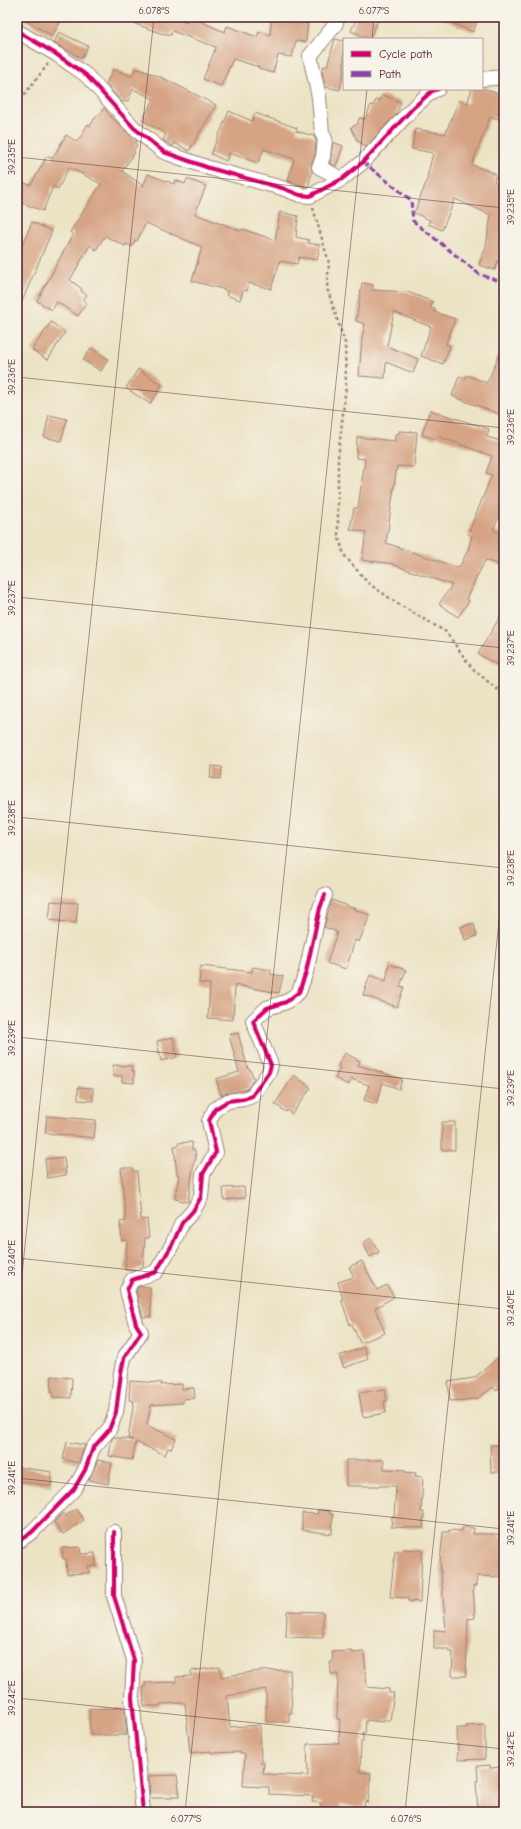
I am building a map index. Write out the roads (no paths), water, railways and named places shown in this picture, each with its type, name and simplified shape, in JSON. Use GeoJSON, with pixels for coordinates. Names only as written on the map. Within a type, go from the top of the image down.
{"type":"FeatureCollection","features":[{"type":"Feature","properties":{"kind":"street"},"geometry":{"type":"LineString","coordinates":[[338,17],[335,25],[310,56],[319,97],[322,133],[325,139],[323,157],[319,167],[342,179]]}},
{"type":"Feature","properties":{"kind":"street"},"geometry":{"type":"LineString","coordinates":[[17,31],[56,54],[86,75],[134,128],[164,152],[209,168],[275,186],[300,195],[310,196],[342,179],[363,162],[413,108],[435,90]]}},
{"type":"Feature","properties":{"kind":"street"},"geometry":{"type":"LineString","coordinates":[[483,79],[504,77]]}},
{"type":"Feature","properties":{"kind":"street"},"geometry":{"type":"LineString","coordinates":[[17,1542],[32,1532],[74,1489],[85,1470],[93,1448],[109,1430],[116,1412],[124,1358],[141,1332],[136,1324],[127,1290],[132,1280],[156,1272],[172,1245],[182,1224],[193,1211],[201,1197],[203,1174],[216,1152],[209,1121],[215,1109],[228,1101],[243,1100],[252,1096],[269,1072],[271,1065],[254,1021],[267,1008],[286,1002],[299,992],[306,972],[320,908],[325,895]]}},
{"type":"Feature","properties":{"kind":"street"},"geometry":{"type":"LineString","coordinates":[[114,1532],[114,1596],[134,1660],[132,1698],[143,1812]]}}]}
